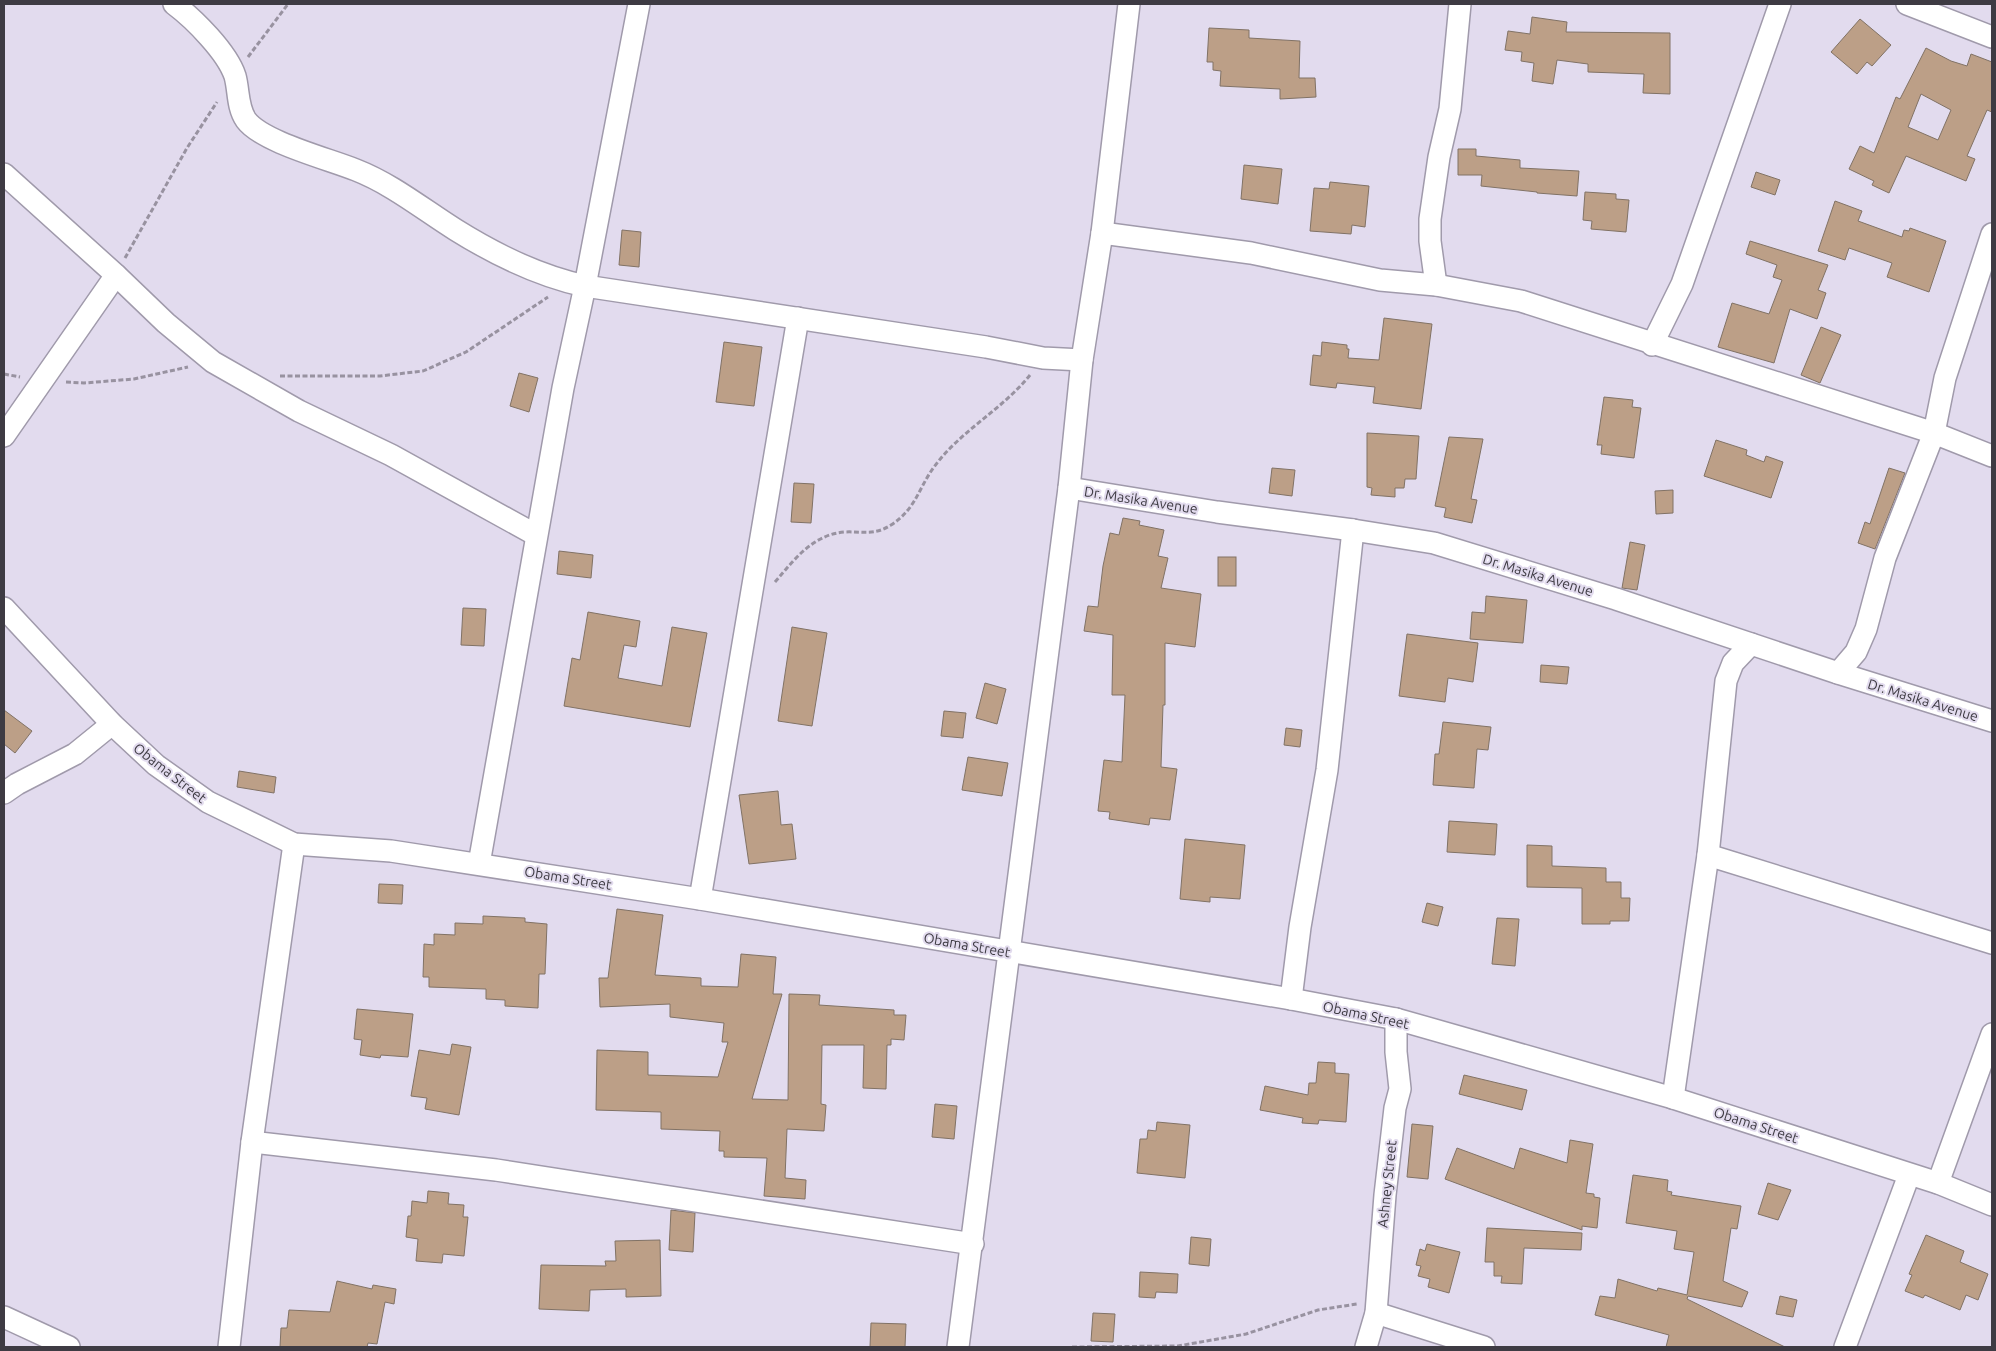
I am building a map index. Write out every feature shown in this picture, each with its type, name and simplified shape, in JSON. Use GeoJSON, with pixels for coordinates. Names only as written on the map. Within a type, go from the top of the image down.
{"type":"FeatureCollection","features":[{"type":"Feature","properties":{"kind":"street"},"geometry":{"type":"LineString","coordinates":[[174,4],[194,20],[225,57],[235,75],[239,103],[246,120],[257,129],[283,144],[370,175],[506,259],[577,285],[977,346],[1043,358],[1082,360]]}},
{"type":"Feature","properties":{"kind":"street"},"geometry":{"type":"LineString","coordinates":[[478,864],[563,388],[577,285],[639,4]]}},
{"type":"Feature","properties":{"kind":"street"},"geometry":{"type":"LineString","coordinates":[[958,1347],[973,1244],[1069,488],[1082,360],[1102,233],[1129,4]]}},
{"type":"Feature","properties":{"kind":"street"},"geometry":{"type":"LineString","coordinates":[[1436,285],[1430,241],[1430,219],[1439,157],[1450,109],[1460,4]]}},
{"type":"Feature","properties":{"kind":"street"},"geometry":{"type":"LineString","coordinates":[[1652,344],[1682,284],[1780,4]]}},
{"type":"Feature","properties":{"kind":"street"},"geometry":{"type":"LineString","coordinates":[[1907,4],[1992,37]]}},
{"type":"Feature","properties":{"kind":"street"},"geometry":{"type":"LineString","coordinates":[[4,174],[166,323],[213,362],[299,411],[391,455],[536,536]]}},
{"type":"Feature","properties":{"kind":"street"},"geometry":{"type":"LineString","coordinates":[[1102,233],[1251,253],[1380,280],[1436,285],[1521,301],[1934,433],[1992,456]]}},
{"type":"Feature","properties":{"kind":"street"},"geometry":{"type":"LineString","coordinates":[[1838,673],[1856,652],[1866,629],[1885,558],[1934,433],[1945,378],[1992,234]]}},
{"type":"Feature","properties":{"kind":"street"},"geometry":{"type":"LineString","coordinates":[[4,436],[116,275]]}},
{"type":"Feature","properties":{"kind":"street"},"geometry":{"type":"LineString","coordinates":[[700,898],[798,318]]}},
{"type":"Feature","properties":{"kind":"street","name":"Dr. Masika Avenue"},"geometry":{"type":"LineString","coordinates":[[1069,488],[1217,512],[1434,543],[1607,596],[1838,673],[1992,721]]}},
{"type":"Feature","properties":{"kind":"street"},"geometry":{"type":"LineString","coordinates":[[1291,999],[1300,927],[1327,770],[1353,530]]}},
{"type":"Feature","properties":{"kind":"street","name":"Obama Street"},"geometry":{"type":"LineString","coordinates":[[4,608],[112,724],[156,765],[208,802],[294,844],[391,851],[700,898],[1291,999],[1396,1020],[1673,1098],[1938,1183],[1992,1205]]}},
{"type":"Feature","properties":{"kind":"street"},"geometry":{"type":"LineString","coordinates":[[1673,1098],[1708,855],[1726,681],[1733,663],[1751,644]]}},
{"type":"Feature","properties":{"kind":"street"},"geometry":{"type":"LineString","coordinates":[[4,793],[17,784],[75,754],[112,724]]}},
{"type":"Feature","properties":{"kind":"street"},"geometry":{"type":"LineString","coordinates":[[229,1347],[252,1142],[294,844]]}},
{"type":"Feature","properties":{"kind":"street"},"geometry":{"type":"LineString","coordinates":[[1708,855],[1992,943]]}},
{"type":"Feature","properties":{"kind":"street","name":"Ashney Street"},"geometry":{"type":"LineString","coordinates":[[1366,1347],[1377,1303],[1385,1195],[1395,1108],[1400,1090],[1396,1052],[1396,1020]]}},
{"type":"Feature","properties":{"kind":"street"},"geometry":{"type":"LineString","coordinates":[[1938,1183],[1992,1034]]}},
{"type":"Feature","properties":{"kind":"street"},"geometry":{"type":"LineString","coordinates":[[252,1142],[496,1170],[973,1244]]}},
{"type":"Feature","properties":{"kind":"street"},"geometry":{"type":"LineString","coordinates":[[1845,1347],[1909,1174]]}},
{"type":"Feature","properties":{"kind":"street"},"geometry":{"type":"LineString","coordinates":[[1377,1303],[1484,1347]]}},
{"type":"Feature","properties":{"kind":"street"},"geometry":{"type":"LineString","coordinates":[[4,1317],[69,1347]]}},
{"type":"Feature","properties":{"kind":"path"},"geometry":{"type":"LineString","coordinates":[[116,275],[187,148],[235,75],[288,4]]}},
{"type":"Feature","properties":{"kind":"path"},"geometry":{"type":"LineString","coordinates":[[272,376],[380,376],[423,371],[466,352],[577,285]]}},
{"type":"Feature","properties":{"kind":"path"},"geometry":{"type":"LineString","coordinates":[[771,588],[794,560],[812,543],[825,536],[844,532],[869,534],[890,526],[907,513],[933,468],[950,448],[1004,402],[1023,383],[1043,358]]}},
{"type":"Feature","properties":{"kind":"path"},"geometry":{"type":"LineString","coordinates":[[43,381],[111,382],[213,362]]}},
{"type":"Feature","properties":{"kind":"path"},"geometry":{"type":"LineString","coordinates":[[1072,1347],[1178,1346],[1236,1336],[1318,1310],[1377,1303]]}},
{"type":"Feature","properties":{"kind":"building"},"geometry":{"type":"Polygon","coordinates":[[[1532,17],[1567,22],[1566,32],[1670,33],[1670,94],[1643,93],[1644,74],[1588,72],[1588,64],[1557,60],[1553,84],[1532,81],[1534,63],[1521,61],[1522,52],[1505,50],[1508,31],[1530,34],[1532,17]]]}},
{"type":"Feature","properties":{"kind":"building"},"geometry":{"type":"Polygon","coordinates":[[[1860,19],[1891,45],[1872,66],[1867,62],[1857,74],[1831,52],[1860,19]]]}},
{"type":"Feature","properties":{"kind":"building"},"geometry":{"type":"Polygon","coordinates":[[[1209,28],[1249,30],[1249,38],[1300,41],[1299,78],[1315,78],[1316,97],[1280,99],[1280,89],[1220,86],[1221,71],[1213,70],[1213,62],[1207,62],[1209,28]]]}},
{"type":"Feature","properties":{"kind":"building"},"geometry":{"type":"Polygon","coordinates":[[[1926,48],[1951,61],[1967,66],[1971,54],[1992,62],[1992,112],[1987,110],[1967,156],[1975,159],[1966,181],[1906,156],[1889,193],[1872,185],[1874,181],[1849,169],[1860,146],[1874,153],[1896,97],[1900,99],[1926,48]],[[1921,94],[1908,127],[1938,140],[1951,110],[1921,94]]]}},
{"type":"Feature","properties":{"kind":"building"},"geometry":{"type":"Polygon","coordinates":[[[1458,149],[1476,149],[1476,156],[1520,160],[1520,168],[1579,171],[1577,196],[1481,186],[1482,175],[1458,175],[1458,149]]]}},
{"type":"Feature","properties":{"kind":"building"},"geometry":{"type":"Polygon","coordinates":[[[1244,165],[1282,169],[1278,204],[1241,199],[1244,165]]]}},
{"type":"Feature","properties":{"kind":"building"},"geometry":{"type":"Polygon","coordinates":[[[1756,172],[1780,180],[1775,195],[1751,187],[1756,172]]]}},
{"type":"Feature","properties":{"kind":"building"},"geometry":{"type":"Polygon","coordinates":[[[1330,182],[1369,186],[1365,227],[1352,225],[1351,234],[1310,231],[1314,188],[1329,189],[1330,182]]]}},
{"type":"Feature","properties":{"kind":"building"},"geometry":{"type":"Polygon","coordinates":[[[1585,192],[1616,194],[1616,199],[1629,200],[1626,232],[1591,229],[1592,221],[1583,220],[1585,192]]]}},
{"type":"Feature","properties":{"kind":"building"},"geometry":{"type":"Polygon","coordinates":[[[1835,201],[1862,211],[1858,221],[1902,237],[1904,230],[1909,231],[1910,228],[1946,241],[1929,292],[1887,277],[1892,263],[1849,248],[1845,260],[1818,251],[1835,201]]]}},
{"type":"Feature","properties":{"kind":"building"},"geometry":{"type":"Polygon","coordinates":[[[622,230],[641,232],[639,267],[619,265],[622,230]]]}},
{"type":"Feature","properties":{"kind":"building"},"geometry":{"type":"Polygon","coordinates":[[[1750,241],[1828,265],[1818,290],[1826,293],[1817,319],[1790,309],[1774,363],[1718,347],[1732,303],[1769,314],[1782,280],[1773,277],[1777,265],[1746,254],[1750,241]]]}},
{"type":"Feature","properties":{"kind":"building"},"geometry":{"type":"Polygon","coordinates":[[[1384,318],[1432,324],[1421,409],[1373,403],[1375,387],[1337,383],[1336,388],[1310,385],[1313,355],[1321,356],[1322,342],[1347,345],[1347,349],[1349,349],[1348,358],[1379,360],[1384,318]]]}},
{"type":"Feature","properties":{"kind":"building"},"geometry":{"type":"Polygon","coordinates":[[[1821,327],[1841,335],[1820,383],[1801,375],[1821,327]]]}},
{"type":"Feature","properties":{"kind":"building"},"geometry":{"type":"Polygon","coordinates":[[[724,342],[762,347],[754,406],[716,402],[724,342]]]}},
{"type":"Feature","properties":{"kind":"building"},"geometry":{"type":"Polygon","coordinates":[[[519,373],[538,378],[529,412],[510,406],[519,373]]]}},
{"type":"Feature","properties":{"kind":"building"},"geometry":{"type":"Polygon","coordinates":[[[1604,397],[1633,400],[1632,407],[1641,408],[1634,458],[1601,454],[1602,445],[1597,445],[1604,397]]]}},
{"type":"Feature","properties":{"kind":"building"},"geometry":{"type":"Polygon","coordinates":[[[1367,433],[1419,436],[1416,479],[1405,479],[1404,488],[1395,488],[1395,497],[1371,495],[1372,488],[1367,487],[1367,433]]]}},
{"type":"Feature","properties":{"kind":"building"},"geometry":{"type":"Polygon","coordinates":[[[1449,437],[1483,439],[1471,499],[1477,500],[1472,523],[1444,517],[1446,508],[1435,506],[1449,437]]]}},
{"type":"Feature","properties":{"kind":"building"},"geometry":{"type":"Polygon","coordinates":[[[1716,440],[1747,450],[1746,455],[1764,462],[1766,456],[1783,462],[1771,498],[1704,476],[1716,440]]]}},
{"type":"Feature","properties":{"kind":"building"},"geometry":{"type":"Polygon","coordinates":[[[1272,468],[1295,470],[1292,496],[1269,493],[1272,468]]]}},
{"type":"Feature","properties":{"kind":"building"},"geometry":{"type":"Polygon","coordinates":[[[1889,468],[1905,473],[1875,549],[1858,543],[1865,522],[1870,524],[1889,468]]]}},
{"type":"Feature","properties":{"kind":"building"},"geometry":{"type":"Polygon","coordinates":[[[794,483],[814,484],[811,523],[791,522],[794,483]]]}},
{"type":"Feature","properties":{"kind":"building"},"geometry":{"type":"Polygon","coordinates":[[[1673,490],[1673,513],[1656,514],[1655,491],[1673,490]]]}},
{"type":"Feature","properties":{"kind":"building"},"geometry":{"type":"Polygon","coordinates":[[[1123,518],[1140,521],[1139,525],[1164,530],[1158,556],[1168,558],[1161,588],[1201,594],[1195,647],[1165,643],[1165,705],[1163,705],[1161,767],[1177,769],[1170,820],[1150,818],[1149,825],[1109,819],[1110,812],[1098,811],[1104,760],[1122,762],[1125,695],[1112,695],[1113,635],[1084,631],[1088,606],[1098,607],[1103,566],[1110,533],[1119,535],[1123,518]]]}},
{"type":"Feature","properties":{"kind":"building"},"geometry":{"type":"Polygon","coordinates":[[[1630,542],[1645,545],[1637,590],[1622,588],[1630,542]]]}},
{"type":"Feature","properties":{"kind":"building"},"geometry":{"type":"Polygon","coordinates":[[[559,551],[593,555],[591,578],[557,574],[559,551]]]}},
{"type":"Feature","properties":{"kind":"building"},"geometry":{"type":"Polygon","coordinates":[[[1218,557],[1236,557],[1236,586],[1218,586],[1218,557]]]}},
{"type":"Feature","properties":{"kind":"building"},"geometry":{"type":"Polygon","coordinates":[[[1486,596],[1527,600],[1523,643],[1470,639],[1472,612],[1485,613],[1486,596]]]}},
{"type":"Feature","properties":{"kind":"building"},"geometry":{"type":"Polygon","coordinates":[[[463,608],[486,609],[484,646],[461,645],[463,608]]]}},
{"type":"Feature","properties":{"kind":"building"},"geometry":{"type":"Polygon","coordinates":[[[588,612],[640,621],[636,647],[624,645],[618,678],[662,686],[672,627],[707,633],[690,727],[564,706],[572,658],[580,660],[588,612]]]}},
{"type":"Feature","properties":{"kind":"building"},"geometry":{"type":"Polygon","coordinates":[[[792,627],[827,633],[812,726],[778,721],[792,627]]]}},
{"type":"Feature","properties":{"kind":"building"},"geometry":{"type":"Polygon","coordinates":[[[1407,634],[1478,643],[1473,682],[1448,678],[1445,702],[1399,696],[1407,634]]]}},
{"type":"Feature","properties":{"kind":"building"},"geometry":{"type":"Polygon","coordinates":[[[1541,665],[1569,667],[1567,684],[1540,682],[1541,665]]]}},
{"type":"Feature","properties":{"kind":"building"},"geometry":{"type":"Polygon","coordinates":[[[985,683],[1006,689],[997,724],[976,718],[985,683]]]}},
{"type":"Feature","properties":{"kind":"building"},"geometry":{"type":"Polygon","coordinates":[[[4,710],[32,731],[15,753],[4,744],[4,710]]]}},
{"type":"Feature","properties":{"kind":"building"},"geometry":{"type":"Polygon","coordinates":[[[944,711],[966,713],[963,738],[941,736],[944,711]]]}},
{"type":"Feature","properties":{"kind":"building"},"geometry":{"type":"Polygon","coordinates":[[[1443,722],[1491,727],[1488,750],[1477,749],[1474,788],[1433,785],[1435,754],[1439,754],[1443,722]]]}},
{"type":"Feature","properties":{"kind":"building"},"geometry":{"type":"Polygon","coordinates":[[[1286,728],[1302,730],[1300,747],[1284,745],[1286,728]]]}},
{"type":"Feature","properties":{"kind":"building"},"geometry":{"type":"Polygon","coordinates":[[[968,757],[1008,763],[1002,796],[962,790],[968,757]]]}},
{"type":"Feature","properties":{"kind":"building"},"geometry":{"type":"Polygon","coordinates":[[[239,771],[276,777],[274,793],[237,787],[239,771]]]}},
{"type":"Feature","properties":{"kind":"building"},"geometry":{"type":"Polygon","coordinates":[[[778,791],[781,825],[792,824],[796,859],[749,864],[739,795],[778,791]]]}},
{"type":"Feature","properties":{"kind":"building"},"geometry":{"type":"Polygon","coordinates":[[[1449,821],[1497,824],[1495,855],[1447,852],[1449,821]]]}},
{"type":"Feature","properties":{"kind":"building"},"geometry":{"type":"Polygon","coordinates":[[[1185,839],[1245,845],[1240,899],[1210,897],[1210,902],[1180,899],[1185,839]]]}},
{"type":"Feature","properties":{"kind":"building"},"geometry":{"type":"Polygon","coordinates":[[[1527,845],[1552,846],[1552,866],[1606,868],[1606,882],[1621,882],[1621,898],[1630,898],[1629,921],[1610,921],[1610,924],[1582,924],[1582,888],[1527,887],[1527,845]]]}},
{"type":"Feature","properties":{"kind":"building"},"geometry":{"type":"Polygon","coordinates":[[[379,884],[403,885],[402,904],[378,903],[379,884]]]}},
{"type":"Feature","properties":{"kind":"building"},"geometry":{"type":"Polygon","coordinates":[[[1427,903],[1443,907],[1438,926],[1422,922],[1427,903]]]}},
{"type":"Feature","properties":{"kind":"building"},"geometry":{"type":"Polygon","coordinates":[[[617,909],[663,915],[655,975],[701,978],[701,986],[738,987],[741,954],[776,957],[773,994],[782,994],[752,1099],[788,1100],[789,994],[820,995],[819,1005],[894,1010],[894,1015],[906,1015],[904,1040],[891,1039],[891,1045],[887,1045],[886,1089],[863,1088],[864,1045],[822,1045],[821,1104],[826,1105],[824,1131],[787,1129],[785,1178],[806,1180],[805,1199],[764,1196],[767,1158],[724,1157],[724,1151],[719,1151],[720,1131],[661,1129],[661,1112],[596,1110],[597,1050],[648,1052],[648,1075],[718,1077],[728,1042],[722,1042],[724,1023],[670,1017],[670,1004],[600,1007],[599,978],[608,978],[617,909]]]}},
{"type":"Feature","properties":{"kind":"building"},"geometry":{"type":"Polygon","coordinates":[[[483,916],[525,918],[525,922],[547,924],[545,974],[539,974],[538,1008],[505,1006],[505,1000],[486,999],[486,989],[429,987],[429,977],[423,977],[424,944],[434,945],[434,934],[455,935],[455,923],[483,924],[483,916]]]}},
{"type":"Feature","properties":{"kind":"building"},"geometry":{"type":"Polygon","coordinates":[[[1497,918],[1519,919],[1515,966],[1492,964],[1497,918]]]}},
{"type":"Feature","properties":{"kind":"building"},"geometry":{"type":"Polygon","coordinates":[[[357,1009],[413,1014],[408,1057],[381,1055],[380,1058],[360,1055],[362,1040],[354,1039],[357,1009]]]}},
{"type":"Feature","properties":{"kind":"building"},"geometry":{"type":"Polygon","coordinates":[[[452,1044],[471,1047],[459,1115],[425,1109],[427,1098],[411,1096],[419,1050],[450,1055],[452,1044]]]}},
{"type":"Feature","properties":{"kind":"building"},"geometry":{"type":"Polygon","coordinates":[[[1318,1062],[1335,1063],[1335,1073],[1349,1074],[1346,1122],[1319,1120],[1318,1124],[1302,1123],[1303,1118],[1260,1110],[1265,1086],[1308,1095],[1309,1083],[1316,1083],[1318,1062]]]}},
{"type":"Feature","properties":{"kind":"building"},"geometry":{"type":"Polygon","coordinates":[[[1464,1075],[1527,1090],[1522,1110],[1459,1094],[1464,1075]]]}},
{"type":"Feature","properties":{"kind":"building"},"geometry":{"type":"Polygon","coordinates":[[[935,1104],[957,1106],[954,1139],[932,1137],[935,1104]]]}},
{"type":"Feature","properties":{"kind":"building"},"geometry":{"type":"Polygon","coordinates":[[[1157,1122],[1190,1125],[1185,1178],[1137,1173],[1140,1139],[1147,1139],[1148,1130],[1156,1131],[1157,1122]]]}},
{"type":"Feature","properties":{"kind":"building"},"geometry":{"type":"Polygon","coordinates":[[[1412,1124],[1433,1126],[1428,1179],[1407,1177],[1412,1124]]]}},
{"type":"Feature","properties":{"kind":"building"},"geometry":{"type":"Polygon","coordinates":[[[1570,1140],[1593,1144],[1586,1193],[1594,1194],[1594,1197],[1600,1198],[1597,1228],[1582,1226],[1582,1230],[1445,1179],[1457,1148],[1514,1169],[1520,1148],[1567,1163],[1570,1140]]]}},
{"type":"Feature","properties":{"kind":"building"},"geometry":{"type":"Polygon","coordinates":[[[1633,1175],[1668,1180],[1667,1191],[1672,1192],[1671,1195],[1741,1206],[1737,1229],[1731,1228],[1723,1281],[1748,1292],[1742,1307],[1688,1296],[1687,1299],[1785,1347],[1666,1347],[1669,1335],[1595,1315],[1600,1296],[1615,1298],[1618,1279],[1657,1291],[1658,1288],[1687,1295],[1694,1252],[1674,1249],[1677,1231],[1626,1223],[1633,1175]]]}},
{"type":"Feature","properties":{"kind":"building"},"geometry":{"type":"Polygon","coordinates":[[[1768,1183],[1791,1190],[1778,1220],[1758,1214],[1768,1183]]]}},
{"type":"Feature","properties":{"kind":"building"},"geometry":{"type":"Polygon","coordinates":[[[428,1191],[449,1193],[448,1204],[464,1205],[463,1217],[468,1217],[464,1256],[443,1254],[442,1263],[416,1261],[418,1239],[406,1237],[408,1216],[411,1216],[412,1201],[427,1203],[428,1191]]]}},
{"type":"Feature","properties":{"kind":"building"},"geometry":{"type":"Polygon","coordinates":[[[671,1210],[695,1213],[693,1252],[669,1250],[671,1210]]]}},
{"type":"Feature","properties":{"kind":"building"},"geometry":{"type":"Polygon","coordinates":[[[1487,1228],[1582,1233],[1581,1250],[1524,1248],[1522,1284],[1501,1283],[1502,1276],[1494,1276],[1494,1262],[1485,1262],[1487,1228]]]}},
{"type":"Feature","properties":{"kind":"building"},"geometry":{"type":"Polygon","coordinates":[[[1926,1235],[1964,1251],[1960,1262],[1988,1274],[1978,1300],[1966,1295],[1960,1310],[1925,1295],[1923,1298],[1905,1291],[1912,1275],[1909,1274],[1926,1235]]]}},
{"type":"Feature","properties":{"kind":"building"},"geometry":{"type":"Polygon","coordinates":[[[1191,1237],[1211,1239],[1209,1266],[1189,1264],[1191,1237]]]}},
{"type":"Feature","properties":{"kind":"building"},"geometry":{"type":"Polygon","coordinates":[[[660,1240],[661,1296],[626,1297],[626,1289],[590,1290],[589,1311],[539,1309],[541,1265],[606,1266],[605,1261],[616,1261],[615,1241],[660,1240]]]}},
{"type":"Feature","properties":{"kind":"building"},"geometry":{"type":"Polygon","coordinates":[[[1427,1244],[1460,1252],[1449,1293],[1428,1287],[1430,1279],[1418,1276],[1421,1266],[1416,1265],[1420,1249],[1425,1251],[1427,1244]]]}},
{"type":"Feature","properties":{"kind":"building"},"geometry":{"type":"Polygon","coordinates":[[[1140,1272],[1178,1274],[1177,1293],[1156,1292],[1155,1298],[1139,1297],[1140,1272]]]}},
{"type":"Feature","properties":{"kind":"building"},"geometry":{"type":"Polygon","coordinates":[[[337,1281],[372,1289],[373,1285],[396,1289],[394,1304],[385,1302],[377,1344],[368,1343],[367,1347],[280,1347],[281,1328],[287,1328],[289,1310],[330,1312],[337,1281]]]}},
{"type":"Feature","properties":{"kind":"building"},"geometry":{"type":"Polygon","coordinates":[[[1780,1296],[1797,1300],[1793,1317],[1776,1314],[1780,1296]]]}},
{"type":"Feature","properties":{"kind":"building"},"geometry":{"type":"Polygon","coordinates":[[[1093,1313],[1115,1314],[1113,1342],[1091,1341],[1093,1313]]]}},
{"type":"Feature","properties":{"kind":"building"},"geometry":{"type":"Polygon","coordinates":[[[871,1323],[906,1324],[905,1347],[870,1347],[871,1323]]]}}]}
